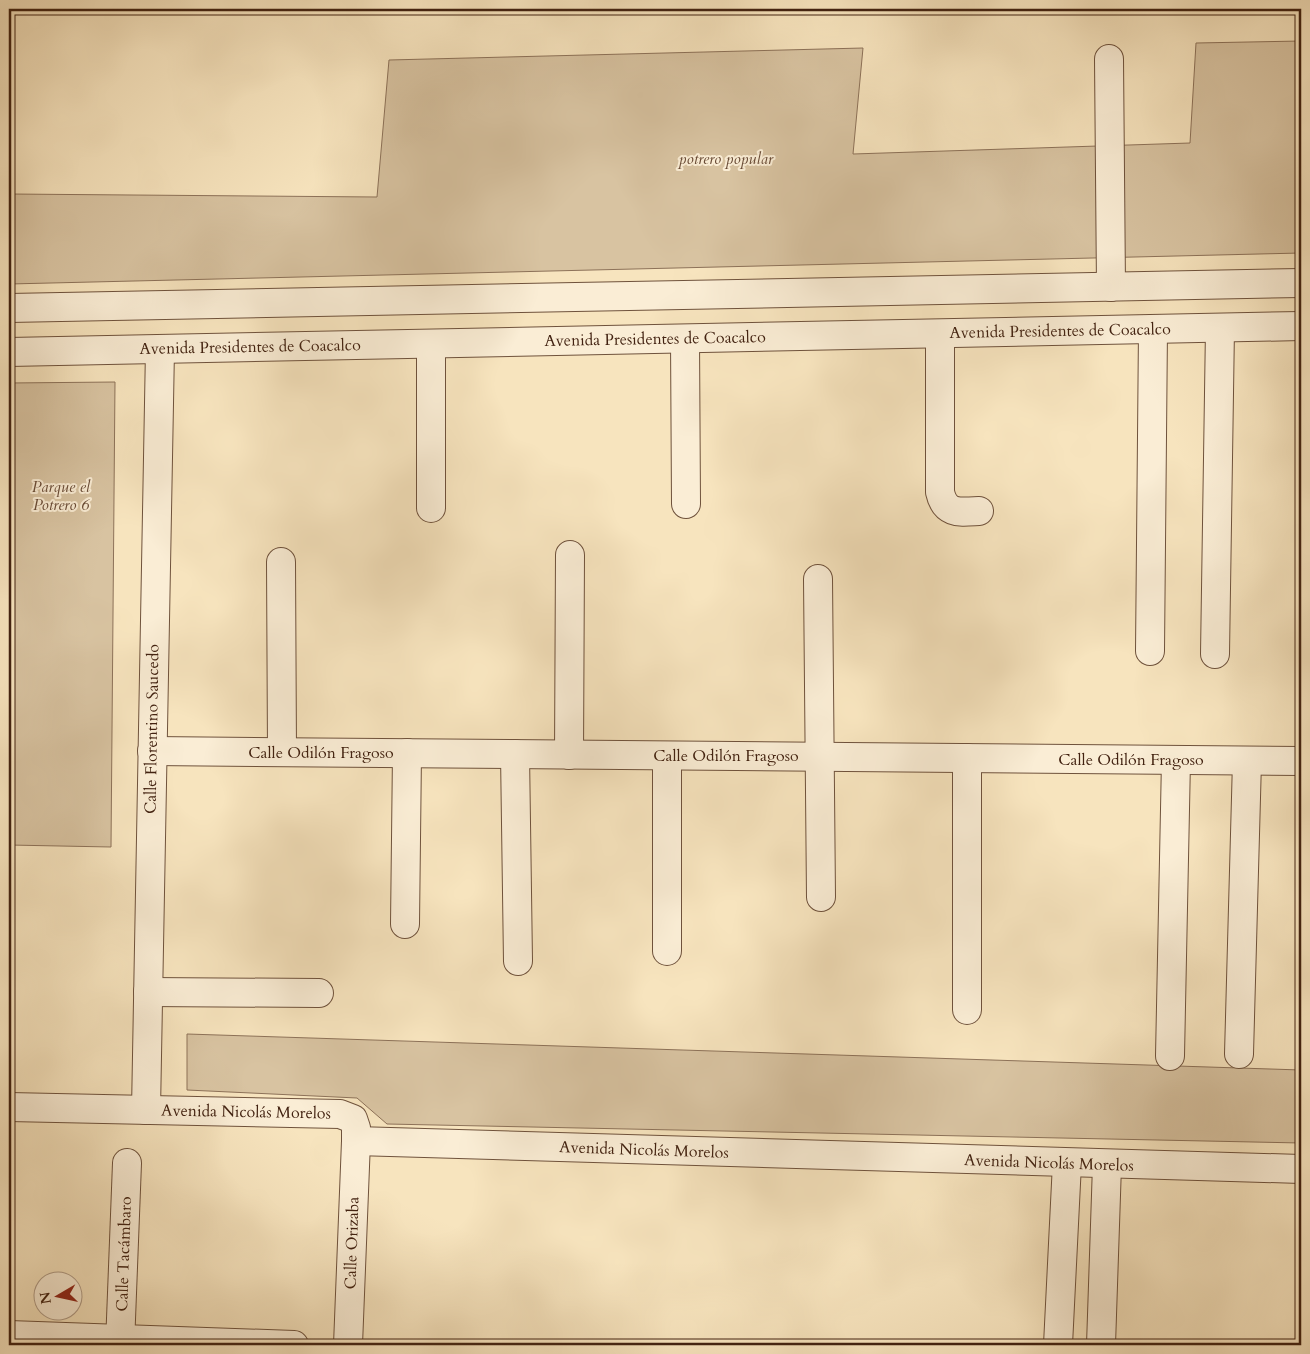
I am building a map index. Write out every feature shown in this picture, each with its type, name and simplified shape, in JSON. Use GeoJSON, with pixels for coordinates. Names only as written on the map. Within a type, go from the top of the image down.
{"type":"FeatureCollection","features":[{"type":"Feature","properties":{"kind":"street"},"geometry":{"type":"LineString","coordinates":[[1109,59],[1111,287]]}},
{"type":"Feature","properties":{"kind":"street"},"geometry":{"type":"LineString","coordinates":[[9,308],[1301,284]]}},
{"type":"Feature","properties":{"kind":"street"},"geometry":{"type":"LineString","coordinates":[[517,298],[520,342]]}},
{"type":"Feature","properties":{"kind":"street","name":"Avenida Presidentes de Coacalco"},"geometry":{"type":"LineString","coordinates":[[9,352],[1301,326]]}},
{"type":"Feature","properties":{"kind":"street"},"geometry":{"type":"LineString","coordinates":[[1215,654],[1220,328]]}},
{"type":"Feature","properties":{"kind":"street"},"geometry":{"type":"LineString","coordinates":[[1150,651],[1153,329]]}},
{"type":"Feature","properties":{"kind":"street"},"geometry":{"type":"LineString","coordinates":[[940,334],[940,492],[942,500],[953,510],[979,511]]}},
{"type":"Feature","properties":{"kind":"street"},"geometry":{"type":"LineString","coordinates":[[685,338],[686,504]]}},
{"type":"Feature","properties":{"kind":"street"},"geometry":{"type":"LineString","coordinates":[[430,344],[431,508]]}},
{"type":"Feature","properties":{"kind":"street","name":"Calle Florentino Saucedo"},"geometry":{"type":"LineString","coordinates":[[146,1110],[160,349]]}},
{"type":"Feature","properties":{"kind":"street"},"geometry":{"type":"LineString","coordinates":[[569,755],[570,555]]}},
{"type":"Feature","properties":{"kind":"street"},"geometry":{"type":"LineString","coordinates":[[281,562],[282,752]]}},
{"type":"Feature","properties":{"kind":"street"},"geometry":{"type":"LineString","coordinates":[[818,579],[821,897]]}},
{"type":"Feature","properties":{"kind":"street","name":"Calle Odilón Fragoso"},"geometry":{"type":"LineString","coordinates":[[152,751],[1301,760]]}},
{"type":"Feature","properties":{"kind":"street"},"geometry":{"type":"LineString","coordinates":[[405,924],[406,753]]}},
{"type":"Feature","properties":{"kind":"street"},"geometry":{"type":"LineString","coordinates":[[515,754],[518,961]]}},
{"type":"Feature","properties":{"kind":"street"},"geometry":{"type":"LineString","coordinates":[[667,756],[667,951]]}},
{"type":"Feature","properties":{"kind":"street"},"geometry":{"type":"LineString","coordinates":[[967,758],[967,1010]]}},
{"type":"Feature","properties":{"kind":"street"},"geometry":{"type":"LineString","coordinates":[[1170,1056],[1176,760]]}},
{"type":"Feature","properties":{"kind":"street"},"geometry":{"type":"LineString","coordinates":[[1239,1054],[1247,761]]}},
{"type":"Feature","properties":{"kind":"street"},"geometry":{"type":"LineString","coordinates":[[148,992],[319,993]]}},
{"type":"Feature","properties":{"kind":"street","name":"Avenida Nicolás Morelos"},"geometry":{"type":"LineString","coordinates":[[9,1108],[345,1115],[355,1122],[356,1141],[1107,1165],[1301,1169]]}},
{"type":"Feature","properties":{"kind":"street","name":"Calle Orizaba"},"geometry":{"type":"LineString","coordinates":[[348,1345],[356,1141]]}},
{"type":"Feature","properties":{"kind":"street","name":"Calle Tacámbaro"},"geometry":{"type":"LineString","coordinates":[[121,1342],[126,1163]]}},
{"type":"Feature","properties":{"kind":"street"},"geometry":{"type":"LineString","coordinates":[[1058,1345],[1067,1163]]}},
{"type":"Feature","properties":{"kind":"street"},"geometry":{"type":"LineString","coordinates":[[1101,1345],[1107,1165]]}},
{"type":"Feature","properties":{"kind":"street"},"geometry":{"type":"LineString","coordinates":[[9,1335],[121,1342],[294,1345]]}},
{"type":"Feature","properties":{"kind":"green space","name":"potrero popular"},"geometry":{"type":"Polygon","coordinates":[[[1301,41],[1301,253],[9,284],[9,194],[377,197],[389,60],[863,48],[853,154],[1190,143],[1196,43],[1301,41]]]}},
{"type":"Feature","properties":{"kind":"green space","name":"Parque el Potrero 6"},"geometry":{"type":"Polygon","coordinates":[[[115,382],[111,847],[9,845],[9,383],[115,382]]]}},
{"type":"Feature","properties":{"kind":"green space"},"geometry":{"type":"Polygon","coordinates":[[[187,1034],[1301,1070],[1301,1143],[387,1124],[357,1098],[187,1090],[187,1034]]]}}]}
